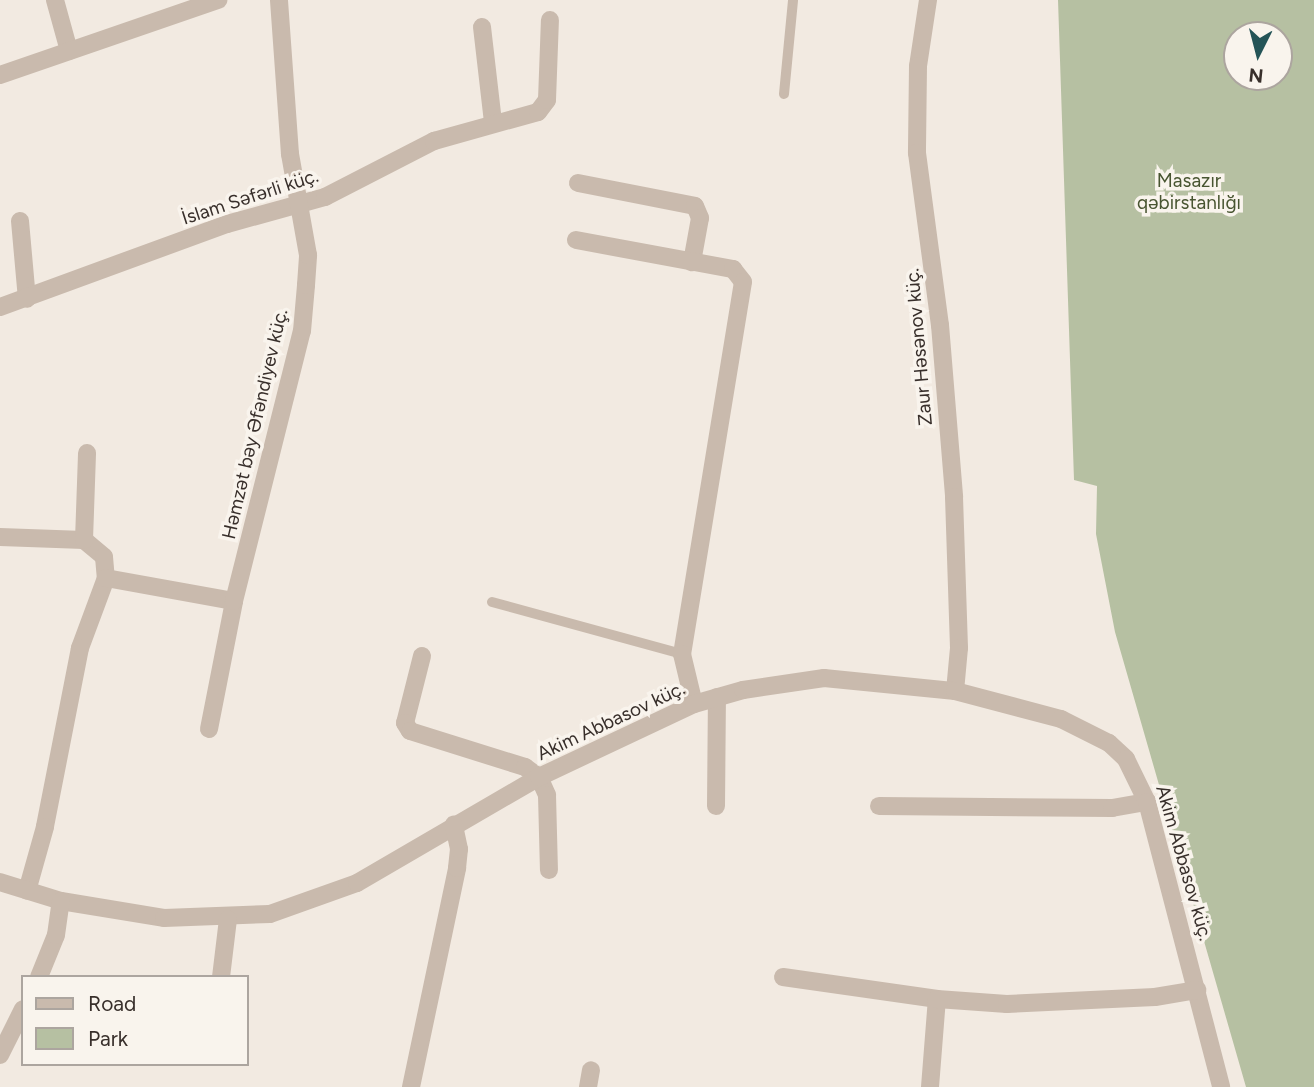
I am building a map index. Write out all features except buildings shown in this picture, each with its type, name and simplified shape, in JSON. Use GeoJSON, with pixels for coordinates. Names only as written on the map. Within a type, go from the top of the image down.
{"type":"FeatureCollection","features":[{"type":"Feature","properties":{"kind":"street"},"geometry":{"type":"LineString","coordinates":[[55,0],[69,51]]}},
{"type":"Feature","properties":{"kind":"street"},"geometry":{"type":"LineString","coordinates":[[0,75],[218,0]]}},
{"type":"Feature","properties":{"kind":"street","name":"Həmzət bəy Əfəndiyev küç."},"geometry":{"type":"LineString","coordinates":[[209,729],[234,601],[302,331],[308,255],[290,154],[279,0]]}},
{"type":"Feature","properties":{"kind":"street","name":"Zaur Həsənov küç."},"geometry":{"type":"LineString","coordinates":[[928,0],[918,66],[917,153],[940,325],[954,497],[959,648],[955,691]]}},
{"type":"Feature","properties":{"kind":"street","name":"İslam Səfərli küç."},"geometry":{"type":"LineString","coordinates":[[0,307],[227,223],[325,197],[433,141],[493,122],[538,112],[547,100],[551,20]]}},
{"type":"Feature","properties":{"kind":"street"},"geometry":{"type":"LineString","coordinates":[[482,27],[493,122]]}},
{"type":"Feature","properties":{"kind":"street"},"geometry":{"type":"LineString","coordinates":[[578,183],[695,206],[699,218],[692,262]]}},
{"type":"Feature","properties":{"kind":"street"},"geometry":{"type":"LineString","coordinates":[[20,221],[27,299]]}},
{"type":"Feature","properties":{"kind":"street"},"geometry":{"type":"LineString","coordinates":[[576,240],[733,269],[743,282],[682,654],[694,704]]}},
{"type":"Feature","properties":{"kind":"street"},"geometry":{"type":"LineString","coordinates":[[83,540],[87,453]]}},
{"type":"Feature","properties":{"kind":"street"},"geometry":{"type":"LineString","coordinates":[[0,537],[83,540],[104,556],[106,578],[80,648],[45,827],[27,891]]}},
{"type":"Feature","properties":{"kind":"street"},"geometry":{"type":"LineString","coordinates":[[106,578],[234,601]]}},
{"type":"Feature","properties":{"kind":"street"},"geometry":{"type":"LineString","coordinates":[[422,656],[405,713],[410,731],[525,767],[539,777],[547,795],[550,870]]}},
{"type":"Feature","properties":{"kind":"street","name":"Akim Abbasov küç."},"geometry":{"type":"LineString","coordinates":[[0,882],[61,901],[164,918],[228,919],[282,911],[357,883],[539,777],[694,704],[717,697],[824,678],[955,691],[1061,719],[1109,743],[1126,759],[1147,802],[1221,1087]]}},
{"type":"Feature","properties":{"kind":"street"},"geometry":{"type":"LineString","coordinates":[[716,806],[717,697]]}},
{"type":"Feature","properties":{"kind":"street"},"geometry":{"type":"LineString","coordinates":[[879,806],[1112,808],[1147,802]]}},
{"type":"Feature","properties":{"kind":"street"},"geometry":{"type":"LineString","coordinates":[[411,1087],[457,868],[459,849],[454,825]]}},
{"type":"Feature","properties":{"kind":"street"},"geometry":{"type":"LineString","coordinates":[[40,975],[55,935],[61,901]]}},
{"type":"Feature","properties":{"kind":"street"},"geometry":{"type":"LineString","coordinates":[[221,975],[228,919]]}},
{"type":"Feature","properties":{"kind":"street"},"geometry":{"type":"LineString","coordinates":[[783,976],[937,999],[1007,1004],[1155,997],[1197,990]]}},
{"type":"Feature","properties":{"kind":"street"},"geometry":{"type":"LineString","coordinates":[[930,1087],[937,999]]}},
{"type":"Feature","properties":{"kind":"street"},"geometry":{"type":"LineString","coordinates":[[0,1055],[21,1013]]}},
{"type":"Feature","properties":{"kind":"lane"},"geometry":{"type":"LineString","coordinates":[[784,94],[793,0]]}},
{"type":"Feature","properties":{"kind":"lane"},"geometry":{"type":"LineString","coordinates":[[492,602],[682,654]]}},
{"type":"Feature","properties":{"kind":"green space","name":"Masazır qəbirstanlığı"},"geometry":{"type":"Polygon","coordinates":[[[1058,0],[1314,0],[1314,1087],[1246,1087],[1115,632],[1096,534],[1097,486],[1074,480],[1058,0]]]}}]}
